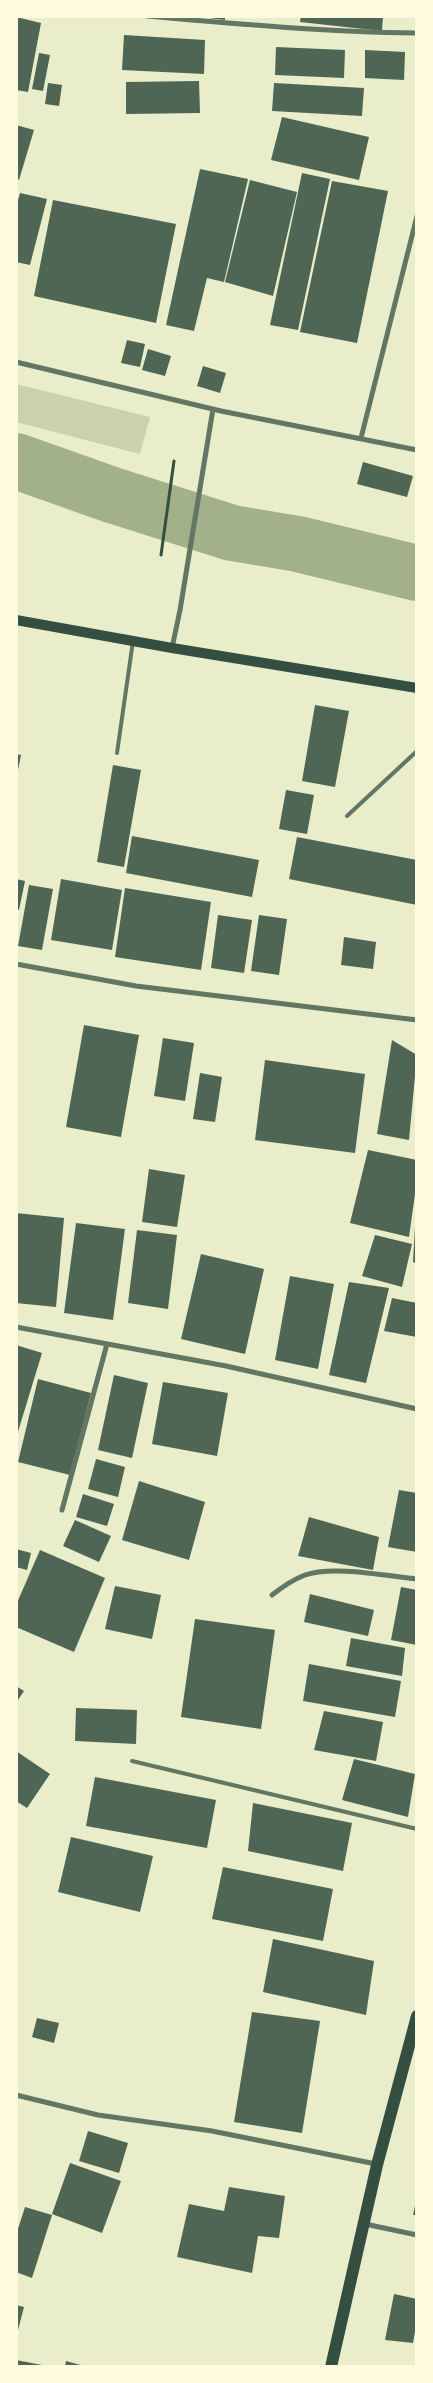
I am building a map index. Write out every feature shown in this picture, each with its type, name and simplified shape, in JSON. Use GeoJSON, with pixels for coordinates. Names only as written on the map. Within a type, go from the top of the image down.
{"type":"FeatureCollection","features":[{"type":"Feature","properties":{"kind":"main road"},"geometry":{"type":"LineString","coordinates":[[16,620],[172,648],[417,688]]}},
{"type":"Feature","properties":{"kind":"main road"},"geometry":{"type":"LineString","coordinates":[[331,2367],[377,2165],[417,2016]]}},
{"type":"Feature","properties":{"kind":"street"},"geometry":{"type":"LineString","coordinates":[[147,16],[269,27],[354,32],[417,32]]}},
{"type":"Feature","properties":{"kind":"street"},"geometry":{"type":"LineString","coordinates":[[361,438],[417,216]]}},
{"type":"Feature","properties":{"kind":"street"},"geometry":{"type":"LineString","coordinates":[[16,362],[212,409],[417,450]]}},
{"type":"Feature","properties":{"kind":"street"},"geometry":{"type":"LineString","coordinates":[[172,648],[180,610],[212,409]]}},
{"type":"Feature","properties":{"kind":"street"},"geometry":{"type":"LineString","coordinates":[[16,964],[136,986],[417,1020]]}},
{"type":"Feature","properties":{"kind":"street"},"geometry":{"type":"LineString","coordinates":[[16,1327],[226,1366],[417,1410]]}},
{"type":"Feature","properties":{"kind":"street"},"geometry":{"type":"LineString","coordinates":[[62,1510],[107,1344]]}},
{"type":"Feature","properties":{"kind":"street"},"geometry":{"type":"LineString","coordinates":[[272,1595],[290,1582],[306,1574],[325,1572],[417,1579]]}},
{"type":"Feature","properties":{"kind":"street"},"geometry":{"type":"LineString","coordinates":[[16,2095],[98,2115],[212,2131],[377,2165]]}},
{"type":"Feature","properties":{"kind":"street"},"geometry":{"type":"LineString","coordinates":[[365,2224],[417,2235]]}},
{"type":"Feature","properties":{"kind":"lane"},"geometry":{"type":"LineString","coordinates":[[117,753],[133,641]]}},
{"type":"Feature","properties":{"kind":"lane"},"geometry":{"type":"LineString","coordinates":[[347,816],[417,751]]}},
{"type":"Feature","properties":{"kind":"lane"},"geometry":{"type":"LineString","coordinates":[[132,1761],[417,1829]]}},
{"type":"Feature","properties":{"kind":"path"},"geometry":{"type":"LineString","coordinates":[[161,555],[174,461]]}},
{"type":"Feature","properties":{"kind":"green space"},"geometry":{"type":"Polygon","coordinates":[[[16,384],[150,417],[140,454],[16,422],[16,384]]]}},
{"type":"Feature","properties":{"kind":"building"},"geometry":{"type":"Polygon","coordinates":[[[192,16],[225,16],[225,20],[192,16]]]}},
{"type":"Feature","properties":{"kind":"building"},"geometry":{"type":"Polygon","coordinates":[[[301,16],[383,16],[382,31],[300,22],[301,16]]]}},
{"type":"Feature","properties":{"kind":"building"},"geometry":{"type":"Polygon","coordinates":[[[16,17],[41,23],[28,92],[16,90],[16,17]]]}},
{"type":"Feature","properties":{"kind":"building"},"geometry":{"type":"Polygon","coordinates":[[[124,35],[205,40],[204,74],[122,70],[124,35]]]}},
{"type":"Feature","properties":{"kind":"building"},"geometry":{"type":"Polygon","coordinates":[[[276,47],[345,50],[344,78],[275,75],[276,47]]]}},
{"type":"Feature","properties":{"kind":"building"},"geometry":{"type":"Polygon","coordinates":[[[365,50],[405,52],[404,80],[365,78],[365,50]]]}},
{"type":"Feature","properties":{"kind":"building"},"geometry":{"type":"Polygon","coordinates":[[[39,53],[50,55],[43,91],[32,89],[39,53]]]}},
{"type":"Feature","properties":{"kind":"building"},"geometry":{"type":"Polygon","coordinates":[[[199,81],[200,113],[126,114],[126,82],[199,81]]]}},
{"type":"Feature","properties":{"kind":"building"},"geometry":{"type":"Polygon","coordinates":[[[48,83],[62,85],[59,106],[45,104],[48,83]]]}},
{"type":"Feature","properties":{"kind":"building"},"geometry":{"type":"Polygon","coordinates":[[[274,83],[364,88],[362,116],[272,111],[274,83]]]}},
{"type":"Feature","properties":{"kind":"building"},"geometry":{"type":"Polygon","coordinates":[[[282,117],[369,137],[359,180],[271,160],[282,117]]]}},
{"type":"Feature","properties":{"kind":"building"},"geometry":{"type":"Polygon","coordinates":[[[16,125],[34,130],[19,180],[16,179],[16,125]]]}},
{"type":"Feature","properties":{"kind":"building"},"geometry":{"type":"Polygon","coordinates":[[[200,169],[248,179],[224,282],[207,278],[194,331],[166,325],[200,169]]]}},
{"type":"Feature","properties":{"kind":"building"},"geometry":{"type":"Polygon","coordinates":[[[302,173],[330,179],[298,330],[270,325],[302,173]]]}},
{"type":"Feature","properties":{"kind":"building"},"geometry":{"type":"Polygon","coordinates":[[[250,180],[297,192],[273,296],[225,282],[250,180]]]}},
{"type":"Feature","properties":{"kind":"building"},"geometry":{"type":"Polygon","coordinates":[[[332,181],[388,191],[357,343],[300,332],[332,181]]]}},
{"type":"Feature","properties":{"kind":"building"},"geometry":{"type":"Polygon","coordinates":[[[20,193],[47,199],[30,265],[16,262],[16,207],[20,193]]]}},
{"type":"Feature","properties":{"kind":"building"},"geometry":{"type":"Polygon","coordinates":[[[53,200],[176,224],[156,323],[34,296],[53,200]]]}},
{"type":"Feature","properties":{"kind":"building"},"geometry":{"type":"Polygon","coordinates":[[[127,340],[145,344],[140,367],[121,363],[127,340]]]}},
{"type":"Feature","properties":{"kind":"building"},"geometry":{"type":"Polygon","coordinates":[[[148,349],[171,356],[165,376],[142,370],[148,349]]]}},
{"type":"Feature","properties":{"kind":"building"},"geometry":{"type":"Polygon","coordinates":[[[203,366],[226,373],[220,393],[197,386],[203,366]]]}},
{"type":"Feature","properties":{"kind":"building"},"geometry":{"type":"Polygon","coordinates":[[[363,462],[413,476],[407,497],[357,484],[363,462]]]}},
{"type":"Feature","properties":{"kind":"building"},"geometry":{"type":"Polygon","coordinates":[[[315,705],[349,711],[335,787],[302,781],[315,705]]]}},
{"type":"Feature","properties":{"kind":"building"},"geometry":{"type":"Polygon","coordinates":[[[16,754],[21,755],[17,775],[16,775],[16,754]]]}},
{"type":"Feature","properties":{"kind":"building"},"geometry":{"type":"Polygon","coordinates":[[[113,765],[141,770],[124,867],[97,862],[113,765]]]}},
{"type":"Feature","properties":{"kind":"building"},"geometry":{"type":"Polygon","coordinates":[[[286,790],[314,795],[307,834],[279,829],[286,790]]]}},
{"type":"Feature","properties":{"kind":"building"},"geometry":{"type":"Polygon","coordinates":[[[132,836],[259,860],[252,897],[126,873],[132,836]]]}},
{"type":"Feature","properties":{"kind":"building"},"geometry":{"type":"Polygon","coordinates":[[[297,837],[417,860],[417,905],[289,879],[297,837]]]}},
{"type":"Feature","properties":{"kind":"building"},"geometry":{"type":"Polygon","coordinates":[[[16,879],[25,881],[19,910],[16,909],[16,879]]]}},
{"type":"Feature","properties":{"kind":"building"},"geometry":{"type":"Polygon","coordinates":[[[61,879],[122,890],[112,950],[51,940],[61,879]]]}},
{"type":"Feature","properties":{"kind":"building"},"geometry":{"type":"Polygon","coordinates":[[[29,885],[53,889],[42,950],[18,946],[29,885]]]}},
{"type":"Feature","properties":{"kind":"building"},"geometry":{"type":"Polygon","coordinates":[[[125,888],[211,902],[201,970],[115,957],[125,888]]]}},
{"type":"Feature","properties":{"kind":"building"},"geometry":{"type":"Polygon","coordinates":[[[218,915],[252,920],[244,973],[211,968],[218,915]]]}},
{"type":"Feature","properties":{"kind":"building"},"geometry":{"type":"Polygon","coordinates":[[[259,915],[287,919],[279,975],[251,971],[259,915]]]}},
{"type":"Feature","properties":{"kind":"building"},"geometry":{"type":"Polygon","coordinates":[[[344,937],[376,942],[373,969],[341,965],[344,937]]]}},
{"type":"Feature","properties":{"kind":"building"},"geometry":{"type":"Polygon","coordinates":[[[84,1025],[139,1035],[121,1137],[66,1127],[84,1025]]]}},
{"type":"Feature","properties":{"kind":"building"},"geometry":{"type":"Polygon","coordinates":[[[163,1038],[194,1043],[185,1101],[154,1096],[163,1038]]]}},
{"type":"Feature","properties":{"kind":"building"},"geometry":{"type":"Polygon","coordinates":[[[392,1040],[417,1055],[409,1140],[377,1134],[392,1040]]]}},
{"type":"Feature","properties":{"kind":"building"},"geometry":{"type":"Polygon","coordinates":[[[265,1060],[365,1074],[355,1153],[255,1140],[265,1060]]]}},
{"type":"Feature","properties":{"kind":"building"},"geometry":{"type":"Polygon","coordinates":[[[200,1073],[222,1077],[215,1122],[193,1119],[200,1073]]]}},
{"type":"Feature","properties":{"kind":"building"},"geometry":{"type":"Polygon","coordinates":[[[368,1150],[417,1160],[417,1180],[409,1237],[350,1223],[368,1150]]]}},
{"type":"Feature","properties":{"kind":"building"},"geometry":{"type":"Polygon","coordinates":[[[149,1169],[185,1175],[177,1227],[142,1222],[149,1169]]]}},
{"type":"Feature","properties":{"kind":"building"},"geometry":{"type":"Polygon","coordinates":[[[16,1213],[64,1218],[56,1307],[16,1303],[16,1213]]]}},
{"type":"Feature","properties":{"kind":"building"},"geometry":{"type":"Polygon","coordinates":[[[76,1223],[125,1229],[113,1320],[64,1313],[76,1223]]]}},
{"type":"Feature","properties":{"kind":"building"},"geometry":{"type":"Polygon","coordinates":[[[415,1227],[417,1227],[417,1264],[413,1262],[415,1227]]]}},
{"type":"Feature","properties":{"kind":"building"},"geometry":{"type":"Polygon","coordinates":[[[137,1230],[177,1235],[168,1309],[128,1303],[137,1230]]]}},
{"type":"Feature","properties":{"kind":"building"},"geometry":{"type":"Polygon","coordinates":[[[375,1235],[412,1244],[402,1287],[362,1276],[375,1235]]]}},
{"type":"Feature","properties":{"kind":"building"},"geometry":{"type":"Polygon","coordinates":[[[201,1254],[264,1269],[245,1354],[181,1339],[201,1254]]]}},
{"type":"Feature","properties":{"kind":"building"},"geometry":{"type":"Polygon","coordinates":[[[290,1276],[334,1284],[318,1369],[275,1360],[290,1276]]]}},
{"type":"Feature","properties":{"kind":"building"},"geometry":{"type":"Polygon","coordinates":[[[349,1282],[389,1288],[366,1383],[329,1375],[349,1282]]]}},
{"type":"Feature","properties":{"kind":"building"},"geometry":{"type":"Polygon","coordinates":[[[392,1298],[417,1303],[417,1337],[384,1331],[392,1298]]]}},
{"type":"Feature","properties":{"kind":"building"},"geometry":{"type":"Polygon","coordinates":[[[16,1345],[42,1353],[17,1435],[16,1435],[16,1345]]]}},
{"type":"Feature","properties":{"kind":"building"},"geometry":{"type":"Polygon","coordinates":[[[114,1375],[148,1383],[132,1458],[98,1450],[114,1375]]]}},
{"type":"Feature","properties":{"kind":"building"},"geometry":{"type":"Polygon","coordinates":[[[38,1379],[91,1393],[70,1475],[18,1462],[38,1379]]]}},
{"type":"Feature","properties":{"kind":"building"},"geometry":{"type":"Polygon","coordinates":[[[163,1382],[228,1393],[217,1456],[152,1444],[163,1382]]]}},
{"type":"Feature","properties":{"kind":"building"},"geometry":{"type":"Polygon","coordinates":[[[96,1459],[125,1467],[118,1497],[88,1489],[96,1459]]]}},
{"type":"Feature","properties":{"kind":"building"},"geometry":{"type":"Polygon","coordinates":[[[139,1481],[205,1502],[189,1560],[122,1540],[139,1481]]]}},
{"type":"Feature","properties":{"kind":"building"},"geometry":{"type":"Polygon","coordinates":[[[399,1490],[417,1493],[417,1552],[388,1547],[399,1490]]]}},
{"type":"Feature","properties":{"kind":"building"},"geometry":{"type":"Polygon","coordinates":[[[83,1494],[114,1504],[107,1526],[76,1517],[83,1494]]]}},
{"type":"Feature","properties":{"kind":"building"},"geometry":{"type":"Polygon","coordinates":[[[309,1517],[379,1537],[373,1570],[298,1556],[309,1517]]]}},
{"type":"Feature","properties":{"kind":"building"},"geometry":{"type":"Polygon","coordinates":[[[75,1520],[111,1536],[99,1562],[63,1546],[75,1520]]]}},
{"type":"Feature","properties":{"kind":"building"},"geometry":{"type":"Polygon","coordinates":[[[16,1549],[31,1553],[27,1570],[16,1567],[16,1549]]]}},
{"type":"Feature","properties":{"kind":"building"},"geometry":{"type":"Polygon","coordinates":[[[40,1550],[105,1578],[74,1652],[16,1627],[16,1605],[40,1550]]]}},
{"type":"Feature","properties":{"kind":"building"},"geometry":{"type":"Polygon","coordinates":[[[115,1586],[161,1595],[152,1639],[105,1629],[115,1586]]]}},
{"type":"Feature","properties":{"kind":"building"},"geometry":{"type":"Polygon","coordinates":[[[401,1587],[417,1590],[417,1645],[391,1640],[401,1587]]]}},
{"type":"Feature","properties":{"kind":"building"},"geometry":{"type":"Polygon","coordinates":[[[310,1594],[374,1610],[368,1636],[304,1622],[310,1594]]]}},
{"type":"Feature","properties":{"kind":"building"},"geometry":{"type":"Polygon","coordinates":[[[195,1619],[275,1630],[261,1729],[181,1717],[195,1619]]]}},
{"type":"Feature","properties":{"kind":"building"},"geometry":{"type":"Polygon","coordinates":[[[351,1638],[405,1648],[402,1676],[346,1666],[351,1638]]]}},
{"type":"Feature","properties":{"kind":"building"},"geometry":{"type":"Polygon","coordinates":[[[309,1664],[401,1681],[395,1717],[303,1701],[309,1664]]]}},
{"type":"Feature","properties":{"kind":"building"},"geometry":{"type":"Polygon","coordinates":[[[16,1686],[24,1691],[16,1703],[16,1686]]]}},
{"type":"Feature","properties":{"kind":"building"},"geometry":{"type":"Polygon","coordinates":[[[76,1708],[137,1710],[136,1744],[75,1741],[76,1708]]]}},
{"type":"Feature","properties":{"kind":"building"},"geometry":{"type":"Polygon","coordinates":[[[324,1711],[383,1722],[376,1761],[314,1750],[324,1711]]]}},
{"type":"Feature","properties":{"kind":"building"},"geometry":{"type":"Polygon","coordinates":[[[16,1751],[50,1774],[27,1808],[16,1801],[16,1751]]]}},
{"type":"Feature","properties":{"kind":"building"},"geometry":{"type":"Polygon","coordinates":[[[354,1759],[415,1774],[408,1817],[342,1800],[354,1759]]]}},
{"type":"Feature","properties":{"kind":"building"},"geometry":{"type":"Polygon","coordinates":[[[95,1777],[216,1800],[207,1848],[86,1826],[95,1777]]]}},
{"type":"Feature","properties":{"kind":"building"},"geometry":{"type":"Polygon","coordinates":[[[253,1803],[352,1823],[343,1871],[248,1851],[253,1803]]]}},
{"type":"Feature","properties":{"kind":"building"},"geometry":{"type":"Polygon","coordinates":[[[71,1837],[153,1856],[140,1912],[58,1892],[71,1837]]]}},
{"type":"Feature","properties":{"kind":"building"},"geometry":{"type":"Polygon","coordinates":[[[223,1867],[333,1889],[323,1941],[212,1919],[223,1867]]]}},
{"type":"Feature","properties":{"kind":"building"},"geometry":{"type":"Polygon","coordinates":[[[273,1939],[374,1961],[366,2015],[263,1992],[273,1939]]]}},
{"type":"Feature","properties":{"kind":"building"},"geometry":{"type":"Polygon","coordinates":[[[252,2012],[320,2021],[302,2133],[234,2122],[252,2012]]]}},
{"type":"Feature","properties":{"kind":"building"},"geometry":{"type":"Polygon","coordinates":[[[37,2018],[59,2023],[54,2043],[32,2037],[37,2018]]]}},
{"type":"Feature","properties":{"kind":"building"},"geometry":{"type":"Polygon","coordinates":[[[88,2131],[128,2143],[119,2173],[79,2161],[88,2131]]]}},
{"type":"Feature","properties":{"kind":"building"},"geometry":{"type":"Polygon","coordinates":[[[70,2163],[121,2181],[102,2233],[52,2214],[70,2163]]]}},
{"type":"Feature","properties":{"kind":"building"},"geometry":{"type":"Polygon","coordinates":[[[229,2187],[285,2196],[279,2238],[258,2236],[252,2273],[177,2257],[189,2204],[224,2211],[229,2187]]]}},
{"type":"Feature","properties":{"kind":"building"},"geometry":{"type":"Polygon","coordinates":[[[416,2201],[417,2215],[413,2215],[416,2201]]]}},
{"type":"Feature","properties":{"kind":"building"},"geometry":{"type":"Polygon","coordinates":[[[25,2207],[52,2215],[32,2278],[16,2272],[16,2235],[25,2207]]]}},
{"type":"Feature","properties":{"kind":"building"},"geometry":{"type":"Polygon","coordinates":[[[394,2294],[417,2299],[417,2321],[413,2343],[385,2340],[394,2294]]]}},
{"type":"Feature","properties":{"kind":"building"},"geometry":{"type":"Polygon","coordinates":[[[16,2305],[24,2307],[17,2334],[16,2334],[16,2305]]]}},
{"type":"Feature","properties":{"kind":"building"},"geometry":{"type":"Polygon","coordinates":[[[16,2360],[42,2365],[41,2367],[16,2367],[16,2360]]]}},
{"type":"Feature","properties":{"kind":"building"},"geometry":{"type":"Polygon","coordinates":[[[66,2361],[84,2366],[84,2367],[65,2367],[66,2361]]]}},
{"type":"Feature","properties":{"kind":"waterway"},"geometry":{"type":"LineString","coordinates":[[16,461],[112,495],[232,533],[298,544],[417,573]]}}]}
